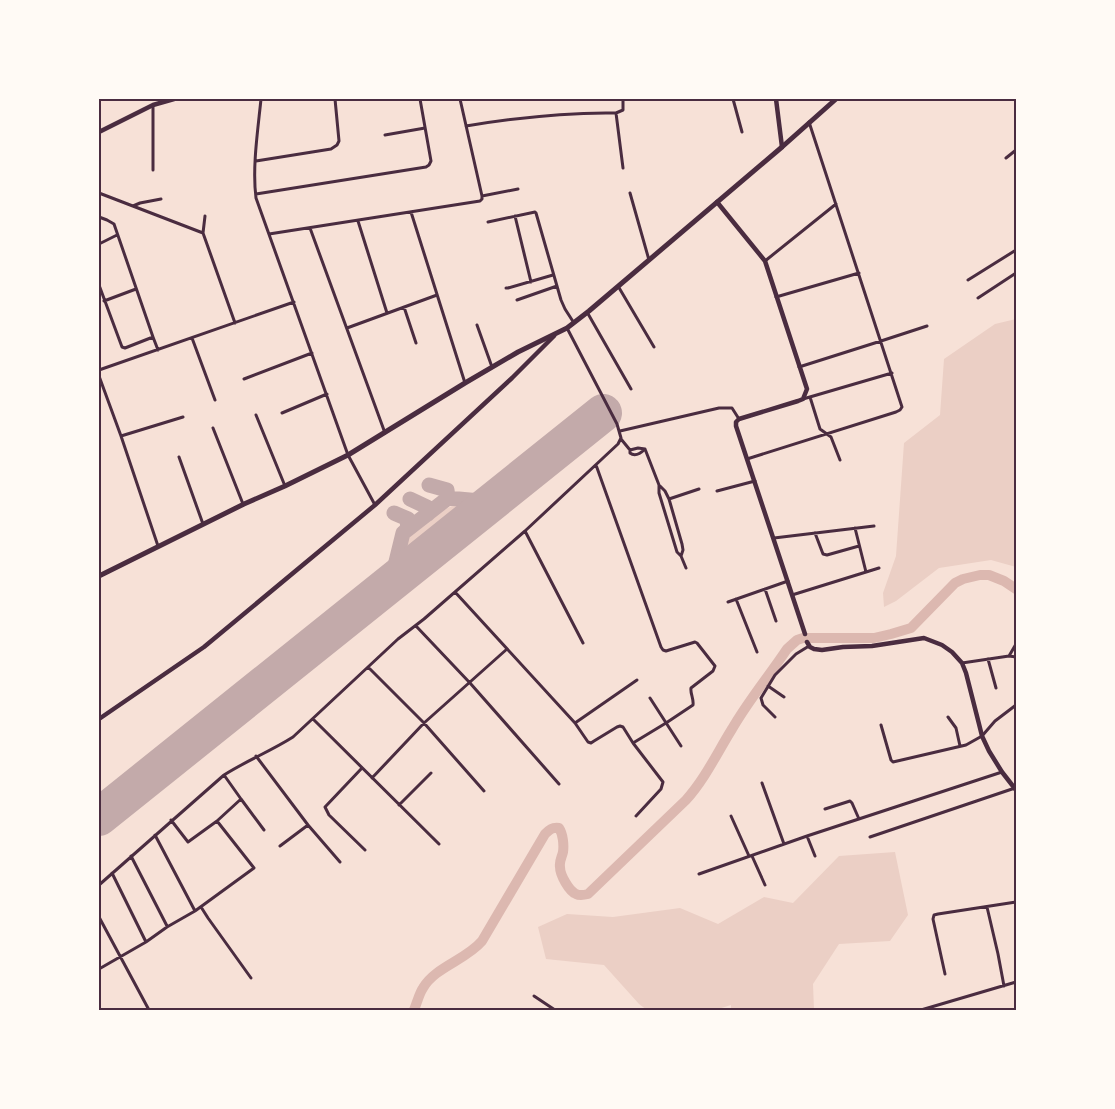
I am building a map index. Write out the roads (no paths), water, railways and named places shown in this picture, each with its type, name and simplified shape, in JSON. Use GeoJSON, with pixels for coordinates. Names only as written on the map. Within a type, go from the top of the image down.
{"type":"FeatureCollection","features":[{"type":"Feature","properties":{"kind":"main road"},"geometry":{"type":"LineString","coordinates":[[99,576],[348,455],[492,367],[568,328],[836,99]]}},
{"type":"Feature","properties":{"kind":"street"},"geometry":{"type":"LineString","coordinates":[[99,132],[153,105],[174,99]]}},
{"type":"Feature","properties":{"kind":"street"},"geometry":{"type":"LineString","coordinates":[[261,99],[256,161],[256,194],[348,455],[375,505]]}},
{"type":"Feature","properties":{"kind":"street"},"geometry":{"type":"LineString","coordinates":[[256,161],[330,149],[336,145],[339,141],[335,99]]}},
{"type":"Feature","properties":{"kind":"street"},"geometry":{"type":"LineString","coordinates":[[256,194],[430,165],[431,161],[420,99]]}},
{"type":"Feature","properties":{"kind":"street"},"geometry":{"type":"LineString","coordinates":[[269,234],[480,201],[482,196],[460,99]]}},
{"type":"Feature","properties":{"kind":"street"},"geometry":{"type":"LineString","coordinates":[[466,126],[550,115],[616,113],[623,110],[622,99]]}},
{"type":"Feature","properties":{"kind":"street"},"geometry":{"type":"LineString","coordinates":[[733,99],[742,132]]}},
{"type":"Feature","properties":{"kind":"street"},"geometry":{"type":"LineString","coordinates":[[776,99],[782,147]]}},
{"type":"Feature","properties":{"kind":"street"},"geometry":{"type":"LineString","coordinates":[[153,105],[153,170]]}},
{"type":"Feature","properties":{"kind":"street"},"geometry":{"type":"LineString","coordinates":[[616,113],[623,168]]}},
{"type":"Feature","properties":{"kind":"street"},"geometry":{"type":"LineString","coordinates":[[747,459],[896,412],[902,407],[809,122]]}},
{"type":"Feature","properties":{"kind":"street"},"geometry":{"type":"LineString","coordinates":[[385,135],[425,128]]}},
{"type":"Feature","properties":{"kind":"street"},"geometry":{"type":"LineString","coordinates":[[1006,158],[1016,150]]}},
{"type":"Feature","properties":{"kind":"street"},"geometry":{"type":"LineString","coordinates":[[482,196],[518,189]]}},
{"type":"Feature","properties":{"kind":"street"},"geometry":{"type":"LineString","coordinates":[[99,193],[203,232]]}},
{"type":"Feature","properties":{"kind":"street"},"geometry":{"type":"LineString","coordinates":[[630,194],[649,260]]}},
{"type":"Feature","properties":{"kind":"street"},"geometry":{"type":"LineString","coordinates":[[132,206],[161,199]]}},
{"type":"Feature","properties":{"kind":"street"},"geometry":{"type":"LineString","coordinates":[[717,202],[765,261],[807,389],[803,399]]}},
{"type":"Feature","properties":{"kind":"street"},"geometry":{"type":"LineString","coordinates":[[765,261],[836,204]]}},
{"type":"Feature","properties":{"kind":"street"},"geometry":{"type":"LineString","coordinates":[[411,212],[465,383]]}},
{"type":"Feature","properties":{"kind":"street"},"geometry":{"type":"LineString","coordinates":[[488,222],[536,213],[556,286],[564,307],[574,323]]}},
{"type":"Feature","properties":{"kind":"street"},"geometry":{"type":"LineString","coordinates":[[205,216],[203,232],[235,323]]}},
{"type":"Feature","properties":{"kind":"street"},"geometry":{"type":"LineString","coordinates":[[515,216],[531,282]]}},
{"type":"Feature","properties":{"kind":"street"},"geometry":{"type":"LineString","coordinates":[[99,217],[114,224],[158,350]]}},
{"type":"Feature","properties":{"kind":"street"},"geometry":{"type":"LineString","coordinates":[[358,220],[387,313]]}},
{"type":"Feature","properties":{"kind":"street"},"geometry":{"type":"LineString","coordinates":[[310,228],[384,433]]}},
{"type":"Feature","properties":{"kind":"street"},"geometry":{"type":"LineString","coordinates":[[99,244],[118,235]]}},
{"type":"Feature","properties":{"kind":"street"},"geometry":{"type":"LineString","coordinates":[[968,280],[1016,250]]}},
{"type":"Feature","properties":{"kind":"street"},"geometry":{"type":"LineString","coordinates":[[776,297],[859,273]]}},
{"type":"Feature","properties":{"kind":"street"},"geometry":{"type":"LineString","coordinates":[[978,298],[1016,273]]}},
{"type":"Feature","properties":{"kind":"street"},"geometry":{"type":"LineString","coordinates":[[506,288],[553,275]]}},
{"type":"Feature","properties":{"kind":"street"},"geometry":{"type":"LineString","coordinates":[[99,285],[122,347],[125,348],[153,337]]}},
{"type":"Feature","properties":{"kind":"street"},"geometry":{"type":"LineString","coordinates":[[517,300],[556,286]]}},
{"type":"Feature","properties":{"kind":"street"},"geometry":{"type":"LineString","coordinates":[[618,286],[654,347]]}},
{"type":"Feature","properties":{"kind":"street"},"geometry":{"type":"LineString","coordinates":[[104,300],[136,289]]}},
{"type":"Feature","properties":{"kind":"street"},"geometry":{"type":"LineString","coordinates":[[346,328],[437,295]]}},
{"type":"Feature","properties":{"kind":"street"},"geometry":{"type":"LineString","coordinates":[[99,370],[294,302]]}},
{"type":"Feature","properties":{"kind":"street"},"geometry":{"type":"LineString","coordinates":[[404,307],[416,343]]}},
{"type":"Feature","properties":{"kind":"street"},"geometry":{"type":"LineString","coordinates":[[588,312],[631,389]]}},
{"type":"Feature","properties":{"kind":"street"},"geometry":{"type":"LineString","coordinates":[[477,325],[492,367]]}},
{"type":"Feature","properties":{"kind":"street"},"geometry":{"type":"LineString","coordinates":[[799,366],[927,326]]}},
{"type":"Feature","properties":{"kind":"street"},"geometry":{"type":"LineString","coordinates":[[99,885],[224,775],[293,737],[398,639],[416,626],[525,531],[618,444],[620,431],[617,424],[568,328]]}},
{"type":"Feature","properties":{"kind":"street"},"geometry":{"type":"LineString","coordinates":[[99,719],[204,647],[375,505],[536,355],[556,334]]}},
{"type":"Feature","properties":{"kind":"street"},"geometry":{"type":"LineString","coordinates":[[192,338],[215,400]]}},
{"type":"Feature","properties":{"kind":"street"},"geometry":{"type":"LineString","coordinates":[[244,379],[312,353]]}},
{"type":"Feature","properties":{"kind":"street"},"geometry":{"type":"LineString","coordinates":[[870,836],[1016,789],[1002,772],[982,736],[962,663],[942,645],[924,638],[872,646],[822,650],[814,649],[808,644],[736,422],[739,419],[892,373]]}},
{"type":"Feature","properties":{"kind":"street"},"geometry":{"type":"LineString","coordinates":[[99,376],[158,546]]}},
{"type":"Feature","properties":{"kind":"street"},"geometry":{"type":"LineString","coordinates":[[282,414],[326,394]]}},
{"type":"Feature","properties":{"kind":"street"},"geometry":{"type":"LineString","coordinates":[[810,397],[820,429],[831,437],[840,460]]}},
{"type":"Feature","properties":{"kind":"street"},"geometry":{"type":"LineString","coordinates":[[620,431],[728,407],[732,408],[739,419]]}},
{"type":"Feature","properties":{"kind":"street"},"geometry":{"type":"LineString","coordinates":[[256,415],[285,486]]}},
{"type":"Feature","properties":{"kind":"street"},"geometry":{"type":"LineString","coordinates":[[120,436],[183,417]]}},
{"type":"Feature","properties":{"kind":"street"},"geometry":{"type":"LineString","coordinates":[[213,428],[244,504]]}},
{"type":"Feature","properties":{"kind":"street"},"geometry":{"type":"LineString","coordinates":[[620,439],[632,455],[645,449]]}},
{"type":"Feature","properties":{"kind":"street"},"geometry":{"type":"LineString","coordinates":[[630,450],[645,449]]}},
{"type":"Feature","properties":{"kind":"street"},"geometry":{"type":"LineString","coordinates":[[645,449],[659,485],[659,493],[677,552],[681,556],[686,568]]}},
{"type":"Feature","properties":{"kind":"street"},"geometry":{"type":"LineString","coordinates":[[179,458],[203,524]]}},
{"type":"Feature","properties":{"kind":"street"},"geometry":{"type":"LineString","coordinates":[[596,465],[661,647],[666,651],[695,642],[698,643],[715,666],[713,671],[691,688],[693,704],[633,743]]}},
{"type":"Feature","properties":{"kind":"street"},"geometry":{"type":"LineString","coordinates":[[717,491],[755,481]]}},
{"type":"Feature","properties":{"kind":"street"},"geometry":{"type":"LineString","coordinates":[[659,485],[669,499],[682,544],[681,556]]}},
{"type":"Feature","properties":{"kind":"street"},"geometry":{"type":"LineString","coordinates":[[669,499],[699,489]]}},
{"type":"Feature","properties":{"kind":"street"},"geometry":{"type":"LineString","coordinates":[[774,538],[874,526]]}},
{"type":"Feature","properties":{"kind":"street"},"geometry":{"type":"LineString","coordinates":[[855,528],[866,572]]}},
{"type":"Feature","properties":{"kind":"street"},"geometry":{"type":"LineString","coordinates":[[525,531],[583,643]]}},
{"type":"Feature","properties":{"kind":"street"},"geometry":{"type":"LineString","coordinates":[[815,533],[823,554],[827,555],[859,546]]}},
{"type":"Feature","properties":{"kind":"street"},"geometry":{"type":"LineString","coordinates":[[792,595],[879,568]]}},
{"type":"Feature","properties":{"kind":"street"},"geometry":{"type":"LineString","coordinates":[[728,602],[788,581]]}},
{"type":"Feature","properties":{"kind":"street"},"geometry":{"type":"LineString","coordinates":[[765,589],[776,621]]}},
{"type":"Feature","properties":{"kind":"street"},"geometry":{"type":"LineString","coordinates":[[455,592],[576,723],[588,742],[591,743],[617,727],[623,727],[663,782],[661,789],[636,816]]}},
{"type":"Feature","properties":{"kind":"street"},"geometry":{"type":"LineString","coordinates":[[736,599],[756,652]]}},
{"type":"Feature","properties":{"kind":"street"},"geometry":{"type":"LineString","coordinates":[[416,626],[470,683],[559,784]]}},
{"type":"Feature","properties":{"kind":"street"},"geometry":{"type":"LineString","coordinates":[[775,717],[763,705],[761,698],[775,675],[808,644]]}},
{"type":"Feature","properties":{"kind":"street"},"geometry":{"type":"LineString","coordinates":[[1009,656],[1016,644]]}},
{"type":"Feature","properties":{"kind":"street"},"geometry":{"type":"LineString","coordinates":[[372,778],[424,723],[507,649]]}},
{"type":"Feature","properties":{"kind":"street"},"geometry":{"type":"LineString","coordinates":[[962,663],[1009,656],[1016,657]]}},
{"type":"Feature","properties":{"kind":"street"},"geometry":{"type":"LineString","coordinates":[[988,660],[996,688]]}},
{"type":"Feature","properties":{"kind":"street"},"geometry":{"type":"LineString","coordinates":[[368,668],[424,723],[484,791]]}},
{"type":"Feature","properties":{"kind":"street"},"geometry":{"type":"LineString","coordinates":[[576,723],[637,680]]}},
{"type":"Feature","properties":{"kind":"street"},"geometry":{"type":"LineString","coordinates":[[768,686],[784,697]]}},
{"type":"Feature","properties":{"kind":"street"},"geometry":{"type":"LineString","coordinates":[[650,698],[681,746]]}},
{"type":"Feature","properties":{"kind":"street"},"geometry":{"type":"LineString","coordinates":[[881,725],[893,762],[966,744],[982,736],[995,721],[1016,705]]}},
{"type":"Feature","properties":{"kind":"street"},"geometry":{"type":"LineString","coordinates":[[948,717],[956,728],[960,746]]}},
{"type":"Feature","properties":{"kind":"street"},"geometry":{"type":"LineString","coordinates":[[313,719],[439,844]]}},
{"type":"Feature","properties":{"kind":"street"},"geometry":{"type":"LineString","coordinates":[[256,756],[308,825],[340,862]]}},
{"type":"Feature","properties":{"kind":"street"},"geometry":{"type":"LineString","coordinates":[[362,768],[325,807],[329,815],[365,850]]}},
{"type":"Feature","properties":{"kind":"street"},"geometry":{"type":"LineString","coordinates":[[700,874],[807,836],[1002,772]]}},
{"type":"Feature","properties":{"kind":"street"},"geometry":{"type":"LineString","coordinates":[[400,805],[431,773]]}},
{"type":"Feature","properties":{"kind":"street"},"geometry":{"type":"LineString","coordinates":[[224,775],[264,830]]}},
{"type":"Feature","properties":{"kind":"street"},"geometry":{"type":"LineString","coordinates":[[762,783],[784,844]]}},
{"type":"Feature","properties":{"kind":"street"},"geometry":{"type":"LineString","coordinates":[[172,820],[188,842],[217,821],[241,799]]}},
{"type":"Feature","properties":{"kind":"street"},"geometry":{"type":"LineString","coordinates":[[826,809],[850,801],[859,819]]}},
{"type":"Feature","properties":{"kind":"street"},"geometry":{"type":"LineString","coordinates":[[731,816],[765,885]]}},
{"type":"Feature","properties":{"kind":"street"},"geometry":{"type":"LineString","coordinates":[[99,969],[146,942],[167,926],[195,911],[254,868],[217,821]]}},
{"type":"Feature","properties":{"kind":"street"},"geometry":{"type":"LineString","coordinates":[[280,846],[308,825]]}},
{"type":"Feature","properties":{"kind":"street"},"geometry":{"type":"LineString","coordinates":[[154,835],[195,911]]}},
{"type":"Feature","properties":{"kind":"street"},"geometry":{"type":"LineString","coordinates":[[807,836],[815,856]]}},
{"type":"Feature","properties":{"kind":"street"},"geometry":{"type":"LineString","coordinates":[[131,856],[167,926]]}},
{"type":"Feature","properties":{"kind":"street"},"geometry":{"type":"LineString","coordinates":[[112,873],[146,942]]}},
{"type":"Feature","properties":{"kind":"street"},"geometry":{"type":"LineString","coordinates":[[945,974],[934,915],[1016,902]]}},
{"type":"Feature","properties":{"kind":"street"},"geometry":{"type":"LineString","coordinates":[[201,907],[251,978]]}},
{"type":"Feature","properties":{"kind":"street"},"geometry":{"type":"LineString","coordinates":[[987,907],[1004,986]]}},
{"type":"Feature","properties":{"kind":"street"},"geometry":{"type":"LineString","coordinates":[[99,917],[149,1010]]}},
{"type":"Feature","properties":{"kind":"street"},"geometry":{"type":"LineString","coordinates":[[921,1010],[1016,982]]}},
{"type":"Feature","properties":{"kind":"street"},"geometry":{"type":"LineString","coordinates":[[534,996],[555,1010]]}},
{"type":"Feature","properties":{"kind":"waterway"},"geometry":{"type":"LineString","coordinates":[[414,1010],[428,981],[482,941],[549,830],[559,828],[561,833],[563,854],[560,861],[560,870],[565,882],[576,894],[585,895],[686,800],[705,775],[738,719],[787,649],[797,640],[803,638],[874,638],[911,628],[955,583],[980,575],[989,575],[1004,581],[1016,589]]}}]}
